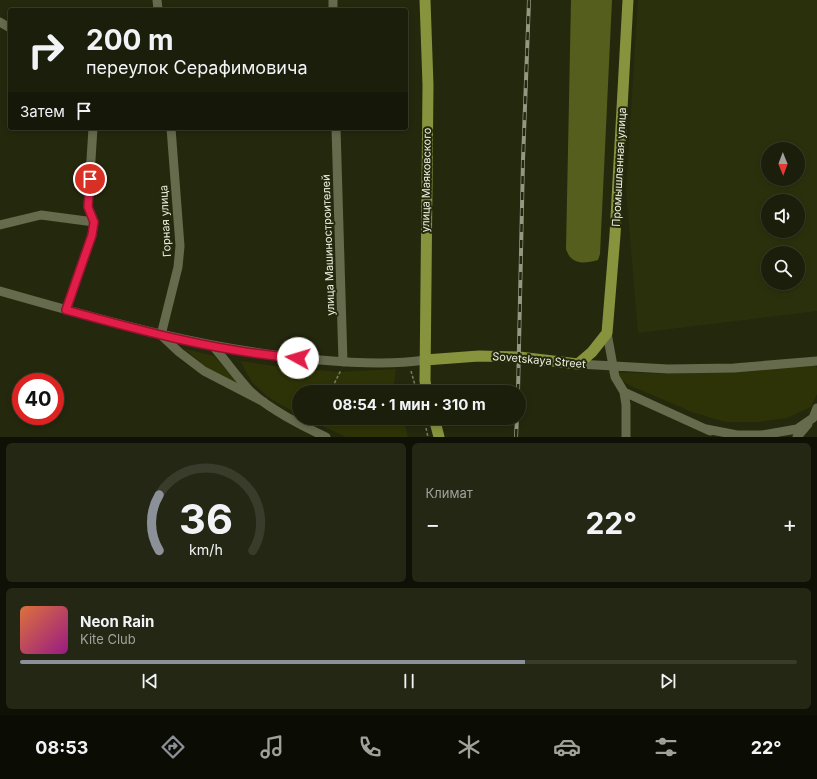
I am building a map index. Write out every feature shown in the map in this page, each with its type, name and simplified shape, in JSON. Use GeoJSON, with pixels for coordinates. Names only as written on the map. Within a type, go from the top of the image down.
{"type":"FeatureCollection","features":[{"type":"Feature","properties":{"kind":"main road","name":"улица Маяковского"},"geometry":{"type":"LineString","coordinates":[[425,0],[428,85],[425,298],[426,385]]}},
{"type":"Feature","properties":{"kind":"main road","name":"Промышленная улица"},"geometry":{"type":"LineString","coordinates":[[607,333],[615,235],[628,0]]}},
{"type":"Feature","properties":{"kind":"main road"},"geometry":{"type":"LineString","coordinates":[[578,364],[592,352],[607,333]]}},
{"type":"Feature","properties":{"kind":"main road","name":"Sovetskaya Street"},"geometry":{"type":"LineString","coordinates":[[426,360],[487,356],[519,357],[578,364]]}},
{"type":"Feature","properties":{"kind":"main road"},"geometry":{"type":"LineString","coordinates":[[436,425],[439,437]]}},
{"type":"Feature","properties":{"kind":"street"},"geometry":{"type":"LineString","coordinates":[[66,310],[92,235],[94,222],[88,207],[93,130]]}},
{"type":"Feature","properties":{"kind":"street","name":"Горная улица"},"geometry":{"type":"LineString","coordinates":[[161,335],[178,267],[180,246],[171,130]]}},
{"type":"Feature","properties":{"kind":"street","name":"улица Машиностроителей"},"geometry":{"type":"LineString","coordinates":[[336,130],[343,362]]}},
{"type":"Feature","properties":{"kind":"street"},"geometry":{"type":"LineString","coordinates":[[0,225],[41,216],[94,222]]}},
{"type":"Feature","properties":{"kind":"street","name":"Sovetskaya Street"},"geometry":{"type":"LineString","coordinates":[[0,291],[161,335],[214,346],[282,357],[343,362],[409,362],[426,360]]}},
{"type":"Feature","properties":{"kind":"street","name":"Промышленная улица"},"geometry":{"type":"LineString","coordinates":[[607,333],[615,377],[624,392]]}},
{"type":"Feature","properties":{"kind":"street"},"geometry":{"type":"LineString","coordinates":[[161,335],[204,372],[264,402]]}},
{"type":"Feature","properties":{"kind":"street"},"geometry":{"type":"LineString","coordinates":[[214,346],[250,391],[306,433],[326,437]]}},
{"type":"Feature","properties":{"kind":"street","name":"Sovetskaya Street"},"geometry":{"type":"LineString","coordinates":[[578,364],[668,369],[734,368],[817,360]]}},
{"type":"Feature","properties":{"kind":"street"},"geometry":{"type":"LineString","coordinates":[[624,392],[722,437]]}},
{"type":"Feature","properties":{"kind":"street"},"geometry":{"type":"LineString","coordinates":[[624,392],[626,405],[626,437]]}},
{"type":"Feature","properties":{"kind":"street"},"geometry":{"type":"LineString","coordinates":[[797,437],[813,418],[817,408]]}},
{"type":"Feature","properties":{"kind":"street"},"geometry":{"type":"LineString","coordinates":[[706,429],[737,435],[762,435],[797,429],[813,418]]}},
{"type":"Feature","properties":{"kind":"path"},"geometry":{"type":"LineString","coordinates":[[334,385],[343,362]]}},
{"type":"Feature","properties":{"kind":"path"},"geometry":{"type":"LineString","coordinates":[[409,362],[415,385]]}},
{"type":"Feature","properties":{"kind":"shaded area"},"geometry":{"type":"Polygon","coordinates":[[[571,0],[612,0],[600,254],[598,260],[588,262],[575,261],[568,254],[566,249],[571,0]]]}},
{"type":"Feature","properties":{"kind":"shaded area"},"geometry":{"type":"Polygon","coordinates":[[[638,0],[817,0],[817,311],[638,333],[626,190],[638,0]]]}},
{"type":"Feature","properties":{"kind":"shaded area"},"geometry":{"type":"Polygon","coordinates":[[[185,349],[214,356],[241,386],[210,370],[185,349]]]}},
{"type":"Feature","properties":{"kind":"shaded area"},"geometry":{"type":"Polygon","coordinates":[[[240,361],[282,367],[340,372],[396,369],[394,385],[292,385],[292,411],[268,397],[252,382],[240,361]]]}},
{"type":"Feature","properties":{"kind":"shaded area"},"geometry":{"type":"Polygon","coordinates":[[[812,363],[817,368],[817,394],[811,407],[787,418],[759,422],[725,422],[692,412],[631,386],[607,372],[669,374],[743,371],[812,363]]]}},
{"type":"Feature","properties":{"kind":"shaded area"},"geometry":{"type":"Polygon","coordinates":[[[320,425],[405,425],[408,437],[346,437],[320,425]]]}},
{"type":"Feature","properties":{"kind":"railway"},"geometry":{"type":"LineString","coordinates":[[518,385],[523,160],[529,0]]}},
{"type":"Feature","properties":{"kind":"railway"},"geometry":{"type":"LineString","coordinates":[[516,437],[517,425]]}},
{"type":"Feature","properties":{"kind":"route"},"geometry":{"type":"LineString","coordinates":[[90,179],[88,207],[94,222],[92,235],[66,310],[177,339],[230,349],[298,358]]}}]}
